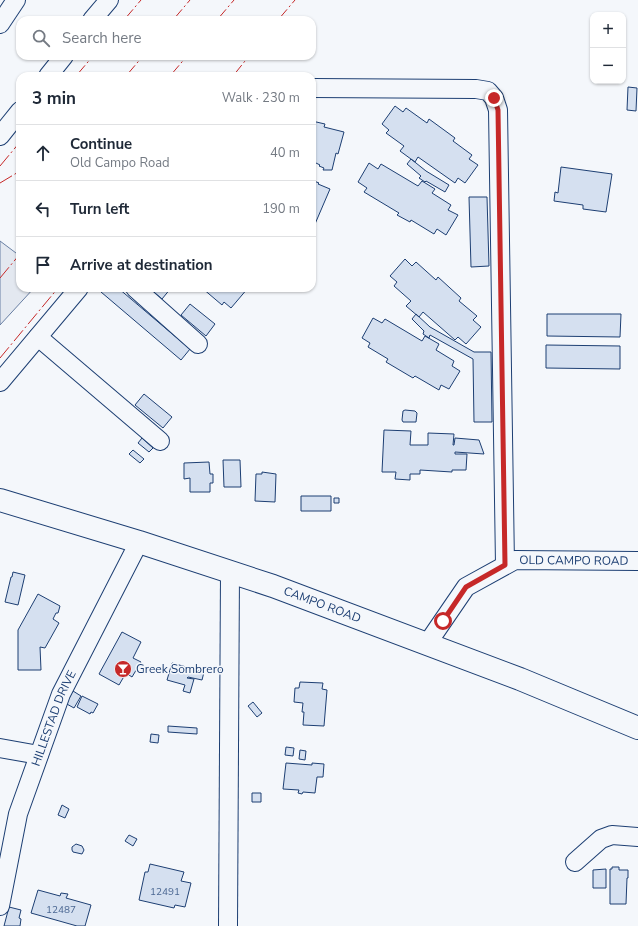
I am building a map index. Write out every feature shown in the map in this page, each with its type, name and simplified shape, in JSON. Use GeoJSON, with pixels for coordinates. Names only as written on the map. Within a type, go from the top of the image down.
{"type":"FeatureCollection","features":[{"type":"Feature","properties":{"kind":"highway","name":"CAMPO ROAD"},"geometry":{"type":"LineString","coordinates":[[0,500],[139,542],[273,586],[520,679],[638,728]]}},
{"type":"Feature","properties":{"kind":"street"},"geometry":{"type":"LineString","coordinates":[[0,24],[16,0]]}},
{"type":"Feature","properties":{"kind":"street"},"geometry":{"type":"LineString","coordinates":[[95,16],[109,0]]}},
{"type":"Feature","properties":{"kind":"street"},"geometry":{"type":"LineString","coordinates":[[51,72],[61,60]]}},
{"type":"Feature","properties":{"kind":"street"},"geometry":{"type":"LineString","coordinates":[[316,88],[476,89],[488,91],[494,98],[498,110],[505,565]]}},
{"type":"Feature","properties":{"kind":"street"},"geometry":{"type":"LineString","coordinates":[[0,136],[16,116]]}},
{"type":"Feature","properties":{"kind":"street"},"geometry":{"type":"LineString","coordinates":[[0,382],[76,292]]}},
{"type":"Feature","properties":{"kind":"street"},"geometry":{"type":"LineString","coordinates":[[140,292],[198,344]]}},
{"type":"Feature","properties":{"kind":"street"},"geometry":{"type":"LineString","coordinates":[[38,337],[160,441]]}},
{"type":"Feature","properties":{"kind":"street","name":"HILLESTAD DRIVE"},"geometry":{"type":"LineString","coordinates":[[0,906],[18,814],[61,694],[139,542]]}},
{"type":"Feature","properties":{"kind":"street","name":"OLD CAMPO ROAD"},"geometry":{"type":"LineString","coordinates":[[427,644],[466,587],[514,560],[638,561]]}},
{"type":"Feature","properties":{"kind":"street"},"geometry":{"type":"LineString","coordinates":[[228,926],[230,572]]}},
{"type":"Feature","properties":{"kind":"street"},"geometry":{"type":"LineString","coordinates":[[0,748],[39,755]]}},
{"type":"Feature","properties":{"kind":"street"},"geometry":{"type":"LineString","coordinates":[[575,862],[601,839],[612,835],[638,837]]}},
{"type":"Feature","properties":{"kind":"shaded area"},"geometry":{"type":"Polygon","coordinates":[[[0,241],[16,253],[16,292],[30,292],[0,325],[0,241]]]}},
{"type":"Feature","properties":{"kind":"building"},"geometry":{"type":"Polygon","coordinates":[[[628,87],[637,88],[636,111],[627,110],[628,87]]]}},
{"type":"Feature","properties":{"kind":"building"},"geometry":{"type":"Polygon","coordinates":[[[395,106],[403,112],[406,108],[427,123],[429,119],[455,138],[453,141],[472,155],[469,159],[478,165],[465,183],[458,178],[455,183],[418,157],[415,162],[400,151],[404,146],[386,133],[389,130],[382,124],[395,106]]]}},
{"type":"Feature","properties":{"kind":"building"},"geometry":{"type":"Polygon","coordinates":[[[316,122],[325,124],[324,127],[344,132],[338,154],[336,153],[332,170],[323,170],[324,168],[319,166],[320,165],[316,163],[316,122]]]}},
{"type":"Feature","properties":{"kind":"building"},"geometry":{"type":"Polygon","coordinates":[[[411,159],[426,171],[449,185],[445,192],[419,178],[421,176],[407,164],[411,159]]]}},
{"type":"Feature","properties":{"kind":"building"},"geometry":{"type":"Polygon","coordinates":[[[369,163],[378,169],[381,164],[418,186],[422,181],[435,189],[432,193],[451,205],[448,210],[458,215],[446,235],[437,229],[434,234],[411,220],[410,222],[397,215],[399,213],[364,192],[367,188],[358,182],[369,163]]]}},
{"type":"Feature","properties":{"kind":"building"},"geometry":{"type":"Polygon","coordinates":[[[561,167],[612,174],[606,212],[583,209],[583,205],[554,201],[555,192],[558,193],[561,167]]]}},
{"type":"Feature","properties":{"kind":"building"},"geometry":{"type":"Polygon","coordinates":[[[316,182],[330,189],[316,222],[316,182]]]}},
{"type":"Feature","properties":{"kind":"building"},"geometry":{"type":"Polygon","coordinates":[[[469,197],[487,197],[489,266],[471,267],[469,197]]]}},
{"type":"Feature","properties":{"kind":"building"},"geometry":{"type":"Polygon","coordinates":[[[405,259],[412,266],[416,262],[436,280],[438,277],[461,298],[459,301],[477,316],[473,320],[481,327],[466,344],[458,337],[455,340],[423,312],[419,317],[406,306],[411,301],[394,286],[397,282],[390,276],[405,259]]]}},
{"type":"Feature","properties":{"kind":"building"},"geometry":{"type":"Polygon","coordinates":[[[101,292],[123,292],[190,349],[181,360],[101,292]]]}},
{"type":"Feature","properties":{"kind":"building"},"geometry":{"type":"Polygon","coordinates":[[[154,292],[168,292],[162,299],[154,292]]]}},
{"type":"Feature","properties":{"kind":"building"},"geometry":{"type":"Polygon","coordinates":[[[207,292],[245,292],[231,308],[224,302],[222,305],[207,292]]]}},
{"type":"Feature","properties":{"kind":"building"},"geometry":{"type":"Polygon","coordinates":[[[190,304],[215,324],[206,336],[181,315],[190,304]]]}},
{"type":"Feature","properties":{"kind":"building"},"geometry":{"type":"Polygon","coordinates":[[[416,314],[430,327],[474,352],[491,352],[492,422],[474,422],[473,359],[430,335],[429,338],[423,334],[424,331],[412,319],[416,314]]]}},
{"type":"Feature","properties":{"kind":"building"},"geometry":{"type":"Polygon","coordinates":[[[547,314],[621,314],[620,337],[547,336],[547,314]]]}},
{"type":"Feature","properties":{"kind":"building"},"geometry":{"type":"Polygon","coordinates":[[[373,318],[382,323],[385,319],[422,341],[425,336],[439,344],[436,350],[454,361],[452,366],[460,371],[449,389],[441,385],[439,390],[415,376],[413,378],[386,362],[388,359],[368,347],[370,343],[362,338],[373,318]]]}},
{"type":"Feature","properties":{"kind":"building"},"geometry":{"type":"Polygon","coordinates":[[[546,345],[620,346],[620,369],[546,368],[546,345]]]}},
{"type":"Feature","properties":{"kind":"building"},"geometry":{"type":"Polygon","coordinates":[[[144,394],[172,417],[163,428],[135,405],[144,394]]]}},
{"type":"Feature","properties":{"kind":"building"},"geometry":{"type":"Polygon","coordinates":[[[403,411],[415,411],[417,413],[416,422],[403,422],[403,411]]]}},
{"type":"Feature","properties":{"kind":"building"},"geometry":{"type":"Polygon","coordinates":[[[384,430],[411,431],[410,445],[428,445],[428,433],[454,434],[453,445],[455,438],[479,440],[484,454],[455,452],[455,454],[467,454],[466,470],[452,470],[452,472],[420,470],[420,474],[410,474],[410,480],[395,479],[396,472],[382,472],[384,430]]]}},
{"type":"Feature","properties":{"kind":"building"},"geometry":{"type":"Polygon","coordinates":[[[142,438],[153,448],[149,452],[138,443],[142,438]]]}},
{"type":"Feature","properties":{"kind":"building"},"geometry":{"type":"Polygon","coordinates":[[[133,450],[144,459],[140,463],[129,454],[133,450]]]}},
{"type":"Feature","properties":{"kind":"building"},"geometry":{"type":"Polygon","coordinates":[[[223,460],[240,460],[241,487],[224,487],[223,460]]]}},
{"type":"Feature","properties":{"kind":"building"},"geometry":{"type":"Polygon","coordinates":[[[209,462],[210,474],[213,474],[213,483],[210,483],[210,492],[190,492],[190,478],[184,479],[184,463],[209,462]]]}},
{"type":"Feature","properties":{"kind":"building"},"geometry":{"type":"Polygon","coordinates":[[[262,472],[276,474],[275,502],[255,501],[256,474],[262,474],[262,472]]]}},
{"type":"Feature","properties":{"kind":"building"},"geometry":{"type":"Polygon","coordinates":[[[301,496],[331,496],[331,511],[301,511],[301,496]]]}},
{"type":"Feature","properties":{"kind":"building"},"geometry":{"type":"Polygon","coordinates":[[[334,498],[339,498],[339,503],[334,503],[334,498]]]}},
{"type":"Feature","properties":{"kind":"building"},"geometry":{"type":"Polygon","coordinates":[[[13,572],[25,575],[18,605],[5,602],[13,572]]]}},
{"type":"Feature","properties":{"kind":"building"},"geometry":{"type":"Polygon","coordinates":[[[38,594],[60,606],[58,613],[56,613],[53,619],[59,623],[45,648],[40,647],[41,670],[18,670],[18,630],[38,594]]]}},
{"type":"Feature","properties":{"kind":"building"},"geometry":{"type":"Polygon","coordinates":[[[122,632],[141,642],[133,658],[141,662],[132,677],[126,673],[119,685],[99,674],[122,632]]]}},
{"type":"Feature","properties":{"kind":"building"},"geometry":{"type":"Polygon","coordinates":[[[172,663],[204,672],[202,680],[187,678],[194,679],[190,693],[183,691],[185,685],[167,680],[172,663]]]}},
{"type":"Feature","properties":{"kind":"building"},"geometry":{"type":"Polygon","coordinates":[[[300,682],[323,683],[322,689],[327,690],[324,726],[303,725],[303,703],[294,702],[295,688],[299,688],[300,682]]]}},
{"type":"Feature","properties":{"kind":"building"},"geometry":{"type":"Polygon","coordinates":[[[73,691],[81,696],[74,708],[65,703],[73,691]]]}},
{"type":"Feature","properties":{"kind":"building"},"geometry":{"type":"Polygon","coordinates":[[[82,696],[98,704],[93,713],[91,712],[90,714],[77,707],[82,696]]]}},
{"type":"Feature","properties":{"kind":"building"},"geometry":{"type":"Polygon","coordinates":[[[253,702],[262,713],[257,717],[248,706],[253,702]]]}},
{"type":"Feature","properties":{"kind":"building"},"geometry":{"type":"Polygon","coordinates":[[[168,726],[197,728],[197,734],[168,732],[168,726]]]}},
{"type":"Feature","properties":{"kind":"building"},"geometry":{"type":"Polygon","coordinates":[[[151,734],[159,735],[158,743],[150,742],[151,734]]]}},
{"type":"Feature","properties":{"kind":"building"},"geometry":{"type":"Polygon","coordinates":[[[286,747],[294,748],[293,756],[285,755],[286,747]]]}},
{"type":"Feature","properties":{"kind":"building"},"geometry":{"type":"Polygon","coordinates":[[[300,750],[306,751],[305,760],[299,759],[300,750]]]}},
{"type":"Feature","properties":{"kind":"building"},"geometry":{"type":"Polygon","coordinates":[[[286,763],[312,765],[312,763],[324,764],[323,777],[317,777],[315,793],[303,792],[302,794],[298,793],[299,790],[283,789],[286,763]]]}},
{"type":"Feature","properties":{"kind":"building"},"geometry":{"type":"Polygon","coordinates":[[[252,793],[261,793],[261,802],[252,802],[252,793]]]}},
{"type":"Feature","properties":{"kind":"building"},"geometry":{"type":"Polygon","coordinates":[[[62,805],[69,809],[65,818],[58,815],[62,805]]]}},
{"type":"Feature","properties":{"kind":"building"},"geometry":{"type":"Polygon","coordinates":[[[129,835],[137,839],[133,846],[125,841],[129,835]]]}},
{"type":"Feature","properties":{"kind":"building"},"geometry":{"type":"Polygon","coordinates":[[[76,844],[82,846],[84,850],[82,854],[73,852],[72,847],[76,844]]]}},
{"type":"Feature","properties":{"kind":"building"},"geometry":{"type":"Polygon","coordinates":[[[150,864],[184,872],[181,881],[191,883],[185,907],[175,905],[174,908],[139,900],[145,872],[148,872],[150,864]]]}},
{"type":"Feature","properties":{"kind":"building"},"geometry":{"type":"Polygon","coordinates":[[[612,867],[619,867],[619,870],[628,870],[626,904],[610,904],[610,869],[612,869],[612,867]]]}},
{"type":"Feature","properties":{"kind":"building"},"geometry":{"type":"Polygon","coordinates":[[[606,869],[606,888],[593,888],[593,870],[606,869]]]}},
{"type":"Feature","properties":{"kind":"building"},"geometry":{"type":"Polygon","coordinates":[[[38,890],[60,896],[61,893],[68,894],[66,898],[91,905],[85,926],[77,926],[31,913],[38,890]]]}},
{"type":"Feature","properties":{"kind":"building"},"geometry":{"type":"Polygon","coordinates":[[[9,907],[21,910],[19,918],[21,919],[20,926],[4,926],[9,907]]]}},
{"type":"Feature","properties":{"kind":"power"},"geometry":{"type":"LineString","coordinates":[[127,16],[141,0]]}},
{"type":"Feature","properties":{"kind":"power"},"geometry":{"type":"LineString","coordinates":[[176,16],[190,0]]}},
{"type":"Feature","properties":{"kind":"power"},"geometry":{"type":"LineString","coordinates":[[220,16],[234,0]]}},
{"type":"Feature","properties":{"kind":"power"},"geometry":{"type":"LineString","coordinates":[[281,16],[295,0]]}},
{"type":"Feature","properties":{"kind":"power"},"geometry":{"type":"LineString","coordinates":[[79,72],[90,60]]}},
{"type":"Feature","properties":{"kind":"power"},"geometry":{"type":"LineString","coordinates":[[129,72],[140,60]]}},
{"type":"Feature","properties":{"kind":"power"},"geometry":{"type":"LineString","coordinates":[[173,72],[184,60]]}},
{"type":"Feature","properties":{"kind":"power"},"geometry":{"type":"LineString","coordinates":[[236,72],[246,60]]}},
{"type":"Feature","properties":{"kind":"power"},"geometry":{"type":"LineString","coordinates":[[0,166],[16,147]]}},
{"type":"Feature","properties":{"kind":"power"},"geometry":{"type":"LineString","coordinates":[[0,183],[16,173]]}},
{"type":"Feature","properties":{"kind":"power"},"geometry":{"type":"LineString","coordinates":[[0,278],[16,259]]}},
{"type":"Feature","properties":{"kind":"power"},"geometry":{"type":"LineString","coordinates":[[0,358],[55,292]]}},
{"type":"Feature","properties":{"kind":"place","name":"Greek Sombrero"},"geometry":{"type":"Point","coordinates":[123,669]}},
{"type":"Feature","properties":{"kind":"route"},"geometry":{"type":"LineString","coordinates":[[443,621],[466,587],[505,565],[498,110],[494,98]]}}]}
